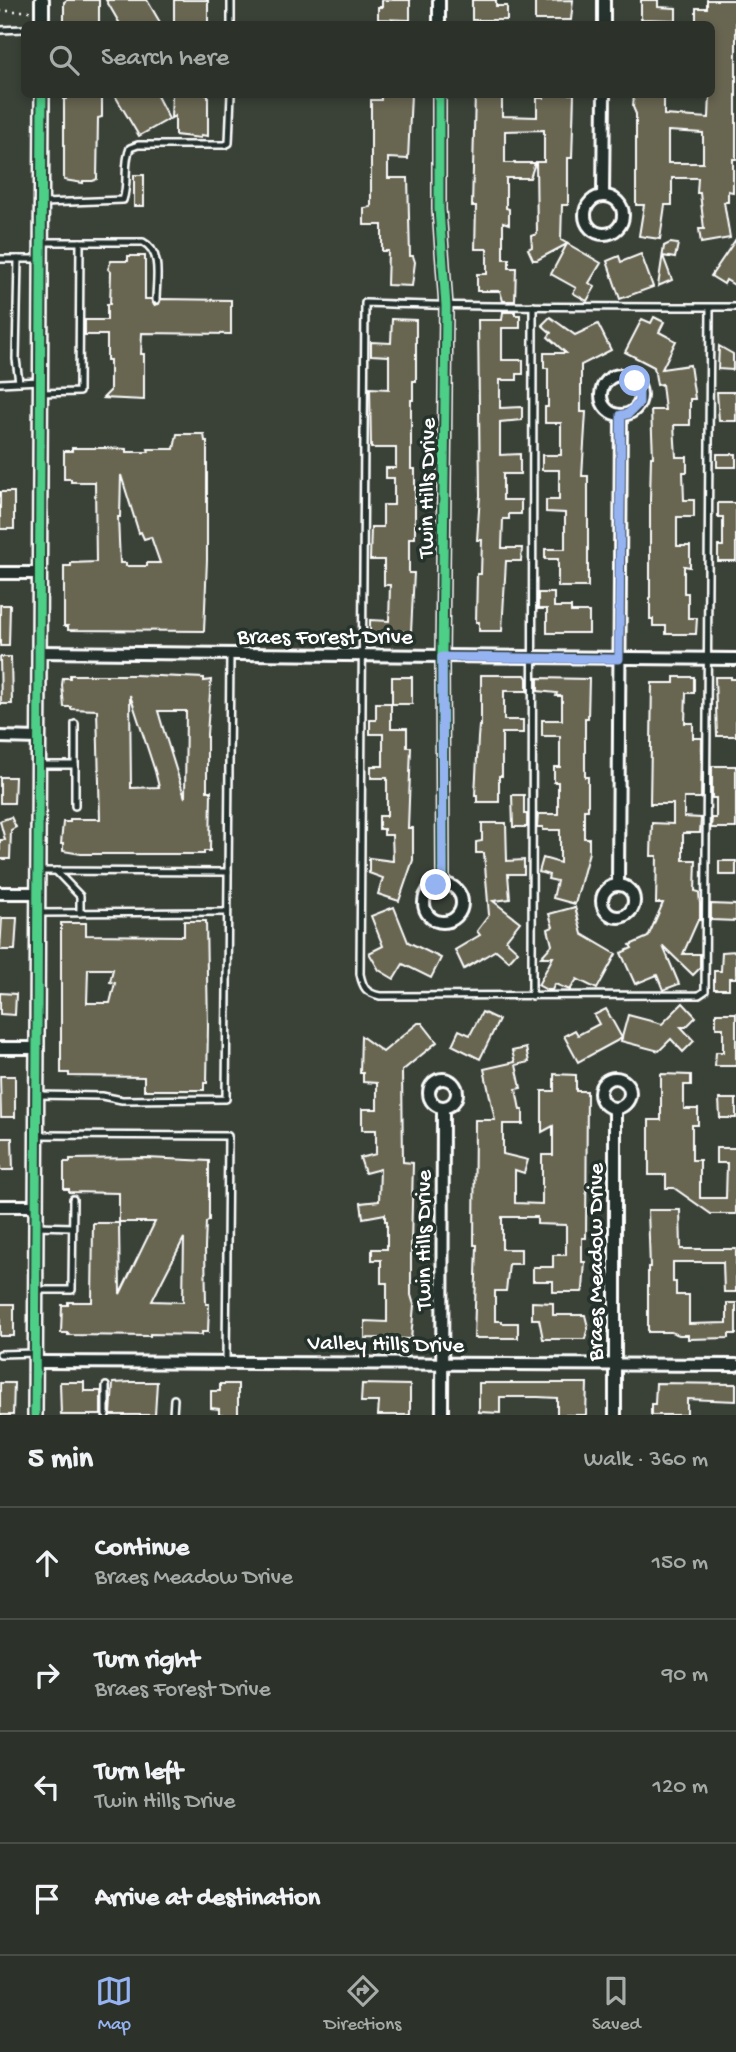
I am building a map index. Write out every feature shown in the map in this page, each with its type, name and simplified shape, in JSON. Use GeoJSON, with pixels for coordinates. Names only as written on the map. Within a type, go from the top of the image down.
{"type":"FeatureCollection","features":[{"type":"Feature","properties":{"kind":"street"},"geometry":{"type":"LineString","coordinates":[[439,0],[439,21]]}},
{"type":"Feature","properties":{"kind":"street"},"geometry":{"type":"LineString","coordinates":[[604,0],[604,21]]}},
{"type":"Feature","properties":{"kind":"street"},"geometry":{"type":"LineString","coordinates":[[35,1415],[42,98]]}},
{"type":"Feature","properties":{"kind":"street","name":"Twin Hills Drive"},"geometry":{"type":"LineString","coordinates":[[439,98],[439,209],[446,306],[442,657],[443,883]]}},
{"type":"Feature","properties":{"kind":"street"},"geometry":{"type":"LineString","coordinates":[[603,196],[604,98]]}},
{"type":"Feature","properties":{"kind":"street"},"geometry":{"type":"LineString","coordinates":[[618,885],[621,415]]}},
{"type":"Feature","properties":{"kind":"street"},"geometry":{"type":"LineString","coordinates":[[0,573],[40,573]]}},
{"type":"Feature","properties":{"kind":"street","name":"Braes Forest Drive"},"geometry":{"type":"LineString","coordinates":[[39,652],[736,659]]}},
{"type":"Feature","properties":{"kind":"street"},"geometry":{"type":"LineString","coordinates":[[0,737],[39,738]]}},
{"type":"Feature","properties":{"kind":"street"},"geometry":{"type":"LineString","coordinates":[[0,893],[38,893]]}},
{"type":"Feature","properties":{"kind":"street"},"geometry":{"type":"LineString","coordinates":[[0,1048],[37,1048]]}},
{"type":"Feature","properties":{"kind":"street","name":"Twin Hills Drive"},"geometry":{"type":"LineString","coordinates":[[442,1415],[443,1108]]}},
{"type":"Feature","properties":{"kind":"street","name":"Braes Meadow Drive"},"geometry":{"type":"LineString","coordinates":[[615,1109],[615,1415]]}},
{"type":"Feature","properties":{"kind":"street"},"geometry":{"type":"LineString","coordinates":[[0,1206],[36,1206]]}},
{"type":"Feature","properties":{"kind":"street","name":"Valley Hills Drive"},"geometry":{"type":"LineString","coordinates":[[36,1358],[736,1365]]}},
{"type":"Feature","properties":{"kind":"lane"},"geometry":{"type":"LineString","coordinates":[[231,0],[231,21]]}},
{"type":"Feature","properties":{"kind":"lane"},"geometry":{"type":"LineString","coordinates":[[0,30],[21,29]]}},
{"type":"Feature","properties":{"kind":"lane"},"geometry":{"type":"LineString","coordinates":[[41,203],[123,200],[126,193],[126,158],[130,148],[138,145],[229,143],[231,98]]}},
{"type":"Feature","properties":{"kind":"lane"},"geometry":{"type":"LineString","coordinates":[[41,242],[144,242],[151,246],[156,254],[156,300]]}},
{"type":"Feature","properties":{"kind":"lane"},"geometry":{"type":"LineString","coordinates":[[0,383],[19,382],[79,392],[80,242]]}},
{"type":"Feature","properties":{"kind":"lane"},"geometry":{"type":"LineString","coordinates":[[0,259],[41,259]]}},
{"type":"Feature","properties":{"kind":"lane"},"geometry":{"type":"LineString","coordinates":[[18,259],[16,359],[19,382]]}},
{"type":"Feature","properties":{"kind":"lane"},"geometry":{"type":"LineString","coordinates":[[710,307],[705,991],[699,995],[532,996],[380,996],[368,993],[362,986],[360,960],[365,303],[446,306],[736,307]]}},
{"type":"Feature","properties":{"kind":"lane"},"geometry":{"type":"LineString","coordinates":[[532,996],[533,306]]}},
{"type":"Feature","properties":{"kind":"lane"},"geometry":{"type":"LineString","coordinates":[[36,1094],[102,1096],[122,1100],[226,1099],[230,655]]}},
{"type":"Feature","properties":{"kind":"lane"},"geometry":{"type":"LineString","coordinates":[[75,724],[75,807]]}},
{"type":"Feature","properties":{"kind":"lane"},"geometry":{"type":"LineString","coordinates":[[39,765],[75,765]]}},
{"type":"Feature","properties":{"kind":"lane"},"geometry":{"type":"LineString","coordinates":[[38,871],[228,872]]}},
{"type":"Feature","properties":{"kind":"lane"},"geometry":{"type":"LineString","coordinates":[[56,871],[80,896],[80,913]]}},
{"type":"Feature","properties":{"kind":"lane"},"geometry":{"type":"LineString","coordinates":[[38,913],[227,912]]}},
{"type":"Feature","properties":{"kind":"lane"},"geometry":{"type":"LineString","coordinates":[[36,1135],[228,1136],[226,1362]]}},
{"type":"Feature","properties":{"kind":"lane"},"geometry":{"type":"LineString","coordinates":[[36,1290],[72,1290],[73,1199]]}},
{"type":"Feature","properties":{"kind":"lane"},"geometry":{"type":"LineString","coordinates":[[36,1226],[72,1227]]}},
{"type":"Feature","properties":{"kind":"lane"},"geometry":{"type":"LineString","coordinates":[[0,1354],[36,1358]]}},
{"type":"Feature","properties":{"kind":"lane"},"geometry":{"type":"LineString","coordinates":[[106,1386],[106,1415]]}},
{"type":"Feature","properties":{"kind":"lane"},"geometry":{"type":"LineString","coordinates":[[173,1399],[173,1415]]}},
{"type":"Feature","properties":{"kind":"path"},"geometry":{"type":"LineString","coordinates":[[0,11],[42,12]]}},
{"type":"Feature","properties":{"kind":"building"},"geometry":{"type":"Polygon","coordinates":[[[99,0],[99,21],[64,21],[64,2],[99,0]]]}},
{"type":"Feature","properties":{"kind":"building"},"geometry":{"type":"Polygon","coordinates":[[[106,0],[147,0],[159,21],[118,21],[106,0]]]}},
{"type":"Feature","properties":{"kind":"building"},"geometry":{"type":"Polygon","coordinates":[[[174,0],[208,0],[208,21],[174,21],[174,0]]]}},
{"type":"Feature","properties":{"kind":"building"},"geometry":{"type":"Polygon","coordinates":[[[382,0],[410,0],[410,20],[378,19],[378,7],[382,7],[382,0]]]}},
{"type":"Feature","properties":{"kind":"building"},"geometry":{"type":"Polygon","coordinates":[[[472,0],[496,0],[496,6],[507,6],[507,20],[472,20],[472,0]]]}},
{"type":"Feature","properties":{"kind":"building"},"geometry":{"type":"Polygon","coordinates":[[[573,0],[571,20],[535,20],[535,1],[573,0]]]}},
{"type":"Feature","properties":{"kind":"building"},"geometry":{"type":"Polygon","coordinates":[[[641,0],[658,0],[658,7],[676,8],[676,20],[641,19],[641,0]]]}},
{"type":"Feature","properties":{"kind":"building"},"geometry":{"type":"Polygon","coordinates":[[[707,0],[736,0],[736,159],[733,159],[733,192],[728,191],[728,202],[724,202],[730,238],[701,243],[699,229],[704,229],[700,193],[697,193],[698,178],[672,178],[672,205],[665,205],[660,239],[639,236],[644,205],[636,205],[636,114],[633,107],[634,98],[664,98],[664,115],[709,118],[710,98],[715,98],[715,21],[696,21],[696,8],[707,8],[707,0]],[[668,131],[668,163],[703,163],[703,133],[668,131]]]}},
{"type":"Feature","properties":{"kind":"building"},"geometry":{"type":"Polygon","coordinates":[[[102,98],[102,117],[98,118],[97,179],[93,181],[83,183],[64,180],[64,99],[102,98]]]}},
{"type":"Feature","properties":{"kind":"building"},"geometry":{"type":"Polygon","coordinates":[[[116,98],[158,98],[169,119],[139,136],[116,98]]]}},
{"type":"Feature","properties":{"kind":"building"},"geometry":{"type":"Polygon","coordinates":[[[172,98],[208,98],[208,136],[201,135],[201,138],[175,135],[175,116],[171,118],[172,98]]]}},
{"type":"Feature","properties":{"kind":"building"},"geometry":{"type":"Polygon","coordinates":[[[411,98],[408,159],[388,158],[388,178],[408,178],[410,256],[413,256],[415,262],[412,286],[387,285],[388,251],[382,251],[382,225],[364,225],[364,208],[371,207],[371,100],[411,98]]]}},
{"type":"Feature","properties":{"kind":"building"},"geometry":{"type":"Polygon","coordinates":[[[475,98],[502,98],[502,116],[537,117],[537,98],[574,98],[572,158],[568,158],[568,205],[562,205],[561,240],[601,263],[589,283],[595,287],[587,301],[573,293],[576,288],[551,274],[567,244],[537,260],[533,260],[528,249],[532,247],[531,236],[537,234],[536,162],[544,162],[544,130],[505,131],[505,163],[535,163],[530,178],[506,178],[509,224],[503,222],[503,259],[509,259],[509,268],[516,268],[515,301],[503,301],[500,291],[477,291],[477,274],[487,274],[487,249],[475,249],[476,206],[472,206],[475,98]]]}},
{"type":"Feature","properties":{"kind":"building"},"geometry":{"type":"Polygon","coordinates":[[[134,175],[144,175],[144,206],[134,206],[134,175]]]}},
{"type":"Feature","properties":{"kind":"building"},"geometry":{"type":"Polygon","coordinates":[[[736,239],[736,286],[726,280],[724,284],[711,276],[736,239]]]}},
{"type":"Feature","properties":{"kind":"building"},"geometry":{"type":"Polygon","coordinates":[[[670,243],[678,244],[675,258],[663,256],[672,280],[658,286],[664,246],[670,243]]]}},
{"type":"Feature","properties":{"kind":"building"},"geometry":{"type":"Polygon","coordinates":[[[641,254],[653,287],[620,299],[607,261],[619,256],[621,262],[641,254]]]}},
{"type":"Feature","properties":{"kind":"building"},"geometry":{"type":"Polygon","coordinates":[[[128,256],[145,256],[145,299],[151,299],[154,305],[159,304],[161,299],[231,300],[231,334],[142,333],[144,400],[103,398],[110,391],[107,335],[85,335],[85,320],[107,320],[111,272],[108,269],[111,261],[128,261],[128,256]]]}},
{"type":"Feature","properties":{"kind":"building"},"geometry":{"type":"Polygon","coordinates":[[[503,312],[520,315],[520,328],[502,328],[502,360],[523,360],[523,374],[517,374],[517,380],[500,380],[500,408],[522,407],[522,420],[500,422],[500,455],[520,454],[520,474],[503,474],[503,500],[521,500],[521,514],[509,514],[509,519],[503,519],[502,548],[522,548],[521,561],[506,561],[502,631],[479,631],[479,622],[476,622],[477,574],[481,574],[482,540],[477,540],[480,495],[478,320],[502,320],[503,312]]]}},
{"type":"Feature","properties":{"kind":"building"},"geometry":{"type":"Polygon","coordinates":[[[550,317],[575,335],[598,324],[611,350],[581,365],[581,412],[586,412],[582,476],[588,476],[588,587],[558,587],[558,559],[545,559],[545,549],[565,549],[565,513],[546,512],[546,500],[559,500],[559,470],[542,470],[542,455],[561,455],[561,423],[545,423],[545,407],[548,407],[548,368],[544,368],[544,353],[566,353],[548,337],[551,333],[542,325],[550,317]]]}},
{"type":"Feature","properties":{"kind":"building"},"geometry":{"type":"Polygon","coordinates":[[[654,317],[664,322],[659,332],[676,341],[662,369],[690,365],[695,399],[690,399],[690,425],[674,425],[676,457],[687,457],[687,472],[683,472],[684,500],[694,500],[694,517],[677,517],[677,546],[690,546],[690,567],[684,566],[684,593],[688,593],[688,618],[697,618],[696,634],[666,634],[666,626],[653,626],[653,619],[650,619],[650,500],[653,457],[651,410],[665,410],[662,384],[657,385],[654,367],[625,352],[642,319],[651,323],[654,317]]]}},
{"type":"Feature","properties":{"kind":"building"},"geometry":{"type":"Polygon","coordinates":[[[392,319],[416,320],[416,381],[413,381],[411,400],[415,538],[409,538],[409,573],[414,573],[411,632],[383,631],[383,635],[370,635],[370,620],[389,621],[390,585],[384,585],[384,560],[370,560],[371,527],[383,527],[383,505],[394,505],[394,478],[386,478],[386,468],[396,468],[396,448],[371,448],[370,388],[389,389],[389,356],[371,355],[371,342],[391,343],[392,319]]]}},
{"type":"Feature","properties":{"kind":"building"},"geometry":{"type":"Polygon","coordinates":[[[719,346],[733,354],[733,370],[718,369],[719,346]]]}},
{"type":"Feature","properties":{"kind":"building"},"geometry":{"type":"Polygon","coordinates":[[[717,392],[736,392],[736,421],[719,421],[717,392]]]}},
{"type":"Feature","properties":{"kind":"building"},"geometry":{"type":"Polygon","coordinates":[[[177,434],[204,434],[207,441],[204,631],[68,630],[68,626],[64,626],[64,566],[71,566],[71,563],[96,562],[95,482],[71,482],[71,479],[64,479],[64,451],[72,451],[72,448],[126,449],[126,452],[174,449],[177,434]],[[121,475],[118,517],[120,563],[126,563],[126,566],[147,566],[147,563],[160,563],[151,537],[144,539],[141,532],[139,533],[121,475]]]}},
{"type":"Feature","properties":{"kind":"building"},"geometry":{"type":"Polygon","coordinates":[[[717,454],[736,454],[736,467],[717,467],[717,454]]]}},
{"type":"Feature","properties":{"kind":"building"},"geometry":{"type":"Polygon","coordinates":[[[0,492],[14,492],[14,529],[0,529],[0,492]]]}},
{"type":"Feature","properties":{"kind":"building"},"geometry":{"type":"Polygon","coordinates":[[[718,503],[736,503],[736,561],[718,561],[718,546],[723,546],[723,517],[718,517],[718,503]]]}},
{"type":"Feature","properties":{"kind":"building"},"geometry":{"type":"Polygon","coordinates":[[[538,593],[554,593],[554,607],[571,607],[571,612],[589,612],[589,633],[547,633],[547,609],[538,609],[538,593]]]}},
{"type":"Feature","properties":{"kind":"building"},"geometry":{"type":"Polygon","coordinates":[[[0,605],[10,605],[9,646],[0,646],[0,605]]]}},
{"type":"Feature","properties":{"kind":"building"},"geometry":{"type":"Polygon","coordinates":[[[0,657],[11,657],[12,704],[1,704],[0,657]]]}},
{"type":"Feature","properties":{"kind":"building"},"geometry":{"type":"Polygon","coordinates":[[[70,675],[135,675],[211,680],[207,734],[207,791],[211,791],[210,851],[204,851],[204,854],[81,854],[63,851],[63,822],[70,822],[70,819],[100,819],[97,710],[64,707],[63,678],[70,678],[70,675]],[[130,695],[131,788],[159,787],[155,771],[130,695]],[[158,711],[163,728],[185,798],[186,711],[158,711]]]}},
{"type":"Feature","properties":{"kind":"building"},"geometry":{"type":"Polygon","coordinates":[[[481,675],[525,675],[527,678],[527,691],[504,691],[504,720],[523,720],[523,733],[502,733],[499,802],[477,802],[475,795],[481,726],[481,675]]]}},
{"type":"Feature","properties":{"kind":"building"},"geometry":{"type":"Polygon","coordinates":[[[392,677],[412,677],[412,704],[392,704],[392,677]]]}},
{"type":"Feature","properties":{"kind":"building"},"geometry":{"type":"Polygon","coordinates":[[[674,677],[694,677],[694,693],[686,693],[685,723],[693,723],[693,738],[702,738],[701,798],[684,798],[684,817],[701,818],[700,833],[683,833],[683,860],[696,860],[695,891],[699,892],[700,920],[683,954],[700,954],[700,968],[693,975],[663,946],[679,984],[663,990],[657,975],[635,984],[621,953],[632,948],[630,945],[648,937],[663,903],[656,903],[657,856],[651,856],[652,823],[673,824],[673,804],[650,804],[652,683],[674,683],[674,677]]]}},
{"type":"Feature","properties":{"kind":"building"},"geometry":{"type":"Polygon","coordinates":[[[715,677],[736,679],[736,736],[717,736],[715,677]]]}},
{"type":"Feature","properties":{"kind":"building"},"geometry":{"type":"Polygon","coordinates":[[[538,678],[589,679],[588,718],[585,718],[588,810],[584,810],[584,838],[589,838],[589,852],[575,904],[553,898],[557,881],[548,879],[549,875],[539,872],[543,858],[560,863],[560,830],[543,830],[543,827],[537,827],[538,814],[558,814],[558,782],[554,782],[554,767],[560,767],[560,736],[542,736],[542,720],[562,720],[562,696],[538,691],[538,678]]]}},
{"type":"Feature","properties":{"kind":"building"},"geometry":{"type":"Polygon","coordinates":[[[376,703],[391,703],[391,728],[407,728],[407,747],[411,747],[408,828],[413,828],[413,860],[399,901],[378,894],[383,878],[369,873],[369,858],[393,861],[392,835],[384,835],[384,829],[379,829],[379,816],[387,816],[387,778],[371,778],[371,766],[383,766],[383,734],[370,734],[370,720],[376,720],[376,703]]]}},
{"type":"Feature","properties":{"kind":"building"},"geometry":{"type":"Polygon","coordinates":[[[712,766],[736,766],[736,828],[711,828],[712,818],[716,818],[716,798],[712,798],[712,766]]]}},
{"type":"Feature","properties":{"kind":"building"},"geometry":{"type":"Polygon","coordinates":[[[0,777],[15,777],[14,803],[0,803],[0,777]]]}},
{"type":"Feature","properties":{"kind":"building"},"geometry":{"type":"Polygon","coordinates":[[[512,795],[524,795],[527,827],[513,827],[512,795]]]}},
{"type":"Feature","properties":{"kind":"building"},"geometry":{"type":"Polygon","coordinates":[[[11,817],[16,827],[11,830],[10,859],[0,859],[0,840],[5,840],[0,821],[11,817]]]}},
{"type":"Feature","properties":{"kind":"building"},"geometry":{"type":"Polygon","coordinates":[[[482,823],[506,823],[507,861],[524,860],[524,874],[508,874],[510,899],[493,901],[520,922],[506,940],[518,951],[509,961],[496,950],[464,969],[455,950],[480,935],[477,931],[489,915],[484,853],[476,853],[476,842],[482,841],[482,823]]]}},
{"type":"Feature","properties":{"kind":"building"},"geometry":{"type":"Polygon","coordinates":[[[719,861],[736,861],[736,875],[719,875],[719,861]]]}},
{"type":"Feature","properties":{"kind":"building"},"geometry":{"type":"Polygon","coordinates":[[[711,904],[736,905],[736,921],[711,920],[711,904]]]}},
{"type":"Feature","properties":{"kind":"building"},"geometry":{"type":"Polygon","coordinates":[[[394,907],[408,942],[441,958],[431,978],[403,964],[394,979],[379,970],[369,953],[383,946],[371,916],[394,907]]]}},
{"type":"Feature","properties":{"kind":"building"},"geometry":{"type":"Polygon","coordinates":[[[575,907],[582,934],[616,954],[597,989],[577,979],[570,990],[555,984],[552,990],[547,990],[538,985],[553,957],[541,957],[552,945],[548,929],[553,927],[549,914],[575,907]]]}},
{"type":"Feature","properties":{"kind":"building"},"geometry":{"type":"Polygon","coordinates":[[[2,918],[17,918],[15,950],[0,950],[2,918]]]}},
{"type":"Feature","properties":{"kind":"building"},"geometry":{"type":"Polygon","coordinates":[[[184,921],[206,921],[208,1026],[207,1083],[204,1083],[204,1090],[144,1090],[144,1077],[69,1076],[69,1073],[61,1073],[61,923],[86,923],[86,935],[184,936],[184,921]],[[88,969],[87,1003],[110,1003],[115,983],[110,982],[113,969],[88,969]]]}},
{"type":"Feature","properties":{"kind":"building"},"geometry":{"type":"Polygon","coordinates":[[[736,951],[736,978],[729,978],[729,989],[714,989],[714,971],[721,971],[722,952],[736,951]]]}},
{"type":"Feature","properties":{"kind":"building"},"geometry":{"type":"Polygon","coordinates":[[[0,993],[16,994],[15,1015],[0,1014],[0,993]]]}},
{"type":"Feature","properties":{"kind":"building"},"geometry":{"type":"Polygon","coordinates":[[[683,1003],[696,1017],[686,1027],[681,1027],[694,1041],[683,1052],[671,1039],[659,1051],[621,1041],[628,1015],[662,1024],[683,1003]]]}},
{"type":"Feature","properties":{"kind":"building"},"geometry":{"type":"Polygon","coordinates":[[[606,1009],[622,1038],[578,1062],[564,1036],[575,1030],[578,1035],[599,1024],[594,1015],[606,1009]]]}},
{"type":"Feature","properties":{"kind":"building"},"geometry":{"type":"Polygon","coordinates":[[[482,1012],[499,1020],[480,1059],[452,1045],[459,1030],[470,1035],[482,1012]]]}},
{"type":"Feature","properties":{"kind":"building"},"geometry":{"type":"Polygon","coordinates":[[[716,1013],[736,1013],[736,1066],[715,1066],[716,1052],[723,1052],[723,1028],[716,1028],[716,1013]]]}},
{"type":"Feature","properties":{"kind":"building"},"geometry":{"type":"Polygon","coordinates":[[[418,1023],[422,1023],[437,1042],[402,1071],[403,1162],[413,1163],[411,1295],[414,1305],[411,1339],[365,1338],[365,1321],[387,1322],[387,1283],[381,1283],[381,1260],[372,1260],[372,1249],[387,1249],[387,1221],[385,1214],[363,1218],[361,1203],[379,1201],[380,1169],[365,1173],[360,1158],[376,1154],[376,1130],[362,1130],[362,1109],[377,1109],[377,1083],[363,1082],[363,1073],[360,1073],[361,1036],[383,1052],[418,1023]]]}},
{"type":"Feature","properties":{"kind":"building"},"geometry":{"type":"Polygon","coordinates":[[[526,1048],[529,1062],[516,1065],[521,1088],[516,1089],[520,1110],[523,1110],[523,1124],[503,1124],[503,1154],[528,1160],[524,1173],[515,1170],[515,1203],[542,1204],[542,1155],[553,1155],[553,1126],[542,1132],[542,1091],[554,1091],[554,1074],[576,1075],[576,1091],[587,1091],[583,1289],[582,1292],[553,1292],[553,1281],[533,1281],[533,1267],[553,1267],[553,1255],[566,1255],[566,1225],[537,1224],[537,1217],[502,1217],[502,1249],[521,1249],[521,1264],[509,1264],[506,1291],[495,1291],[495,1321],[518,1323],[518,1338],[474,1338],[477,1245],[474,1245],[475,1120],[495,1120],[484,1069],[515,1062],[512,1051],[526,1048]]]}},
{"type":"Feature","properties":{"kind":"building"},"geometry":{"type":"Polygon","coordinates":[[[661,1074],[691,1075],[691,1085],[684,1085],[684,1109],[698,1109],[698,1125],[692,1125],[692,1160],[700,1160],[700,1198],[726,1198],[727,1163],[716,1163],[716,1148],[736,1148],[736,1214],[711,1214],[674,1188],[666,1188],[666,1175],[649,1175],[649,1120],[661,1120],[661,1074]]]}},
{"type":"Feature","properties":{"kind":"building"},"geometry":{"type":"Polygon","coordinates":[[[0,1076],[15,1076],[15,1117],[1,1117],[0,1076]]]}},
{"type":"Feature","properties":{"kind":"building"},"geometry":{"type":"Polygon","coordinates":[[[719,1099],[736,1099],[736,1118],[720,1118],[719,1099]]]}},
{"type":"Feature","properties":{"kind":"building"},"geometry":{"type":"Polygon","coordinates":[[[0,1138],[12,1138],[13,1170],[0,1170],[0,1138]]]}},
{"type":"Feature","properties":{"kind":"building"},"geometry":{"type":"Polygon","coordinates":[[[147,1158],[209,1161],[209,1221],[206,1222],[205,1247],[208,1332],[202,1332],[202,1335],[150,1336],[61,1333],[62,1305],[68,1305],[68,1302],[92,1302],[93,1223],[119,1223],[120,1294],[155,1222],[119,1222],[119,1193],[69,1192],[69,1189],[64,1189],[64,1162],[70,1162],[70,1159],[147,1158]],[[184,1238],[152,1301],[183,1302],[184,1238]]]}},
{"type":"Feature","properties":{"kind":"building"},"geometry":{"type":"Polygon","coordinates":[[[648,1210],[680,1210],[681,1249],[736,1249],[736,1292],[724,1292],[723,1262],[673,1262],[673,1282],[676,1282],[676,1295],[689,1295],[689,1324],[727,1323],[727,1303],[736,1303],[736,1334],[729,1334],[729,1338],[688,1339],[688,1335],[671,1332],[648,1332],[648,1210]]]}},
{"type":"Feature","properties":{"kind":"building"},"geometry":{"type":"Polygon","coordinates":[[[532,1302],[553,1303],[553,1315],[585,1315],[588,1327],[585,1339],[543,1339],[539,1319],[532,1319],[532,1302]]]}},
{"type":"Feature","properties":{"kind":"building"},"geometry":{"type":"Polygon","coordinates":[[[0,1304],[14,1304],[14,1336],[0,1336],[0,1304]]]}},
{"type":"Feature","properties":{"kind":"building"},"geometry":{"type":"Polygon","coordinates":[[[60,1382],[84,1382],[84,1391],[101,1391],[101,1415],[61,1415],[60,1382]]]}},
{"type":"Feature","properties":{"kind":"building"},"geometry":{"type":"Polygon","coordinates":[[[157,1382],[155,1415],[111,1415],[113,1383],[157,1382]]]}},
{"type":"Feature","properties":{"kind":"building"},"geometry":{"type":"Polygon","coordinates":[[[0,1383],[14,1383],[13,1415],[0,1415],[0,1383]]]}},
{"type":"Feature","properties":{"kind":"building"},"geometry":{"type":"Polygon","coordinates":[[[479,1383],[587,1383],[586,1415],[557,1415],[557,1398],[538,1397],[500,1397],[500,1413],[479,1412],[479,1383]]]}},
{"type":"Feature","properties":{"kind":"building"},"geometry":{"type":"Polygon","coordinates":[[[656,1383],[736,1384],[736,1401],[687,1399],[687,1415],[651,1415],[651,1404],[655,1404],[656,1383]]]}},
{"type":"Feature","properties":{"kind":"building"},"geometry":{"type":"Polygon","coordinates":[[[220,1384],[238,1384],[238,1415],[219,1415],[219,1409],[211,1408],[211,1391],[220,1391],[220,1384]]]}},
{"type":"Feature","properties":{"kind":"building"},"geometry":{"type":"Polygon","coordinates":[[[362,1384],[410,1385],[410,1415],[378,1415],[379,1402],[361,1402],[362,1384]]]}},
{"type":"Feature","properties":{"kind":"cycle path"},"geometry":{"type":"LineString","coordinates":[[35,1415],[42,98]]}},
{"type":"Feature","properties":{"kind":"cycle path"},"geometry":{"type":"LineString","coordinates":[[439,98],[439,209],[446,306],[442,657],[443,883]]}},
{"type":"Feature","properties":{"kind":"route"},"geometry":{"type":"LineString","coordinates":[[436,885],[443,883],[442,657],[619,659],[621,415],[628,414],[639,403],[641,395],[635,381]]}}]}
